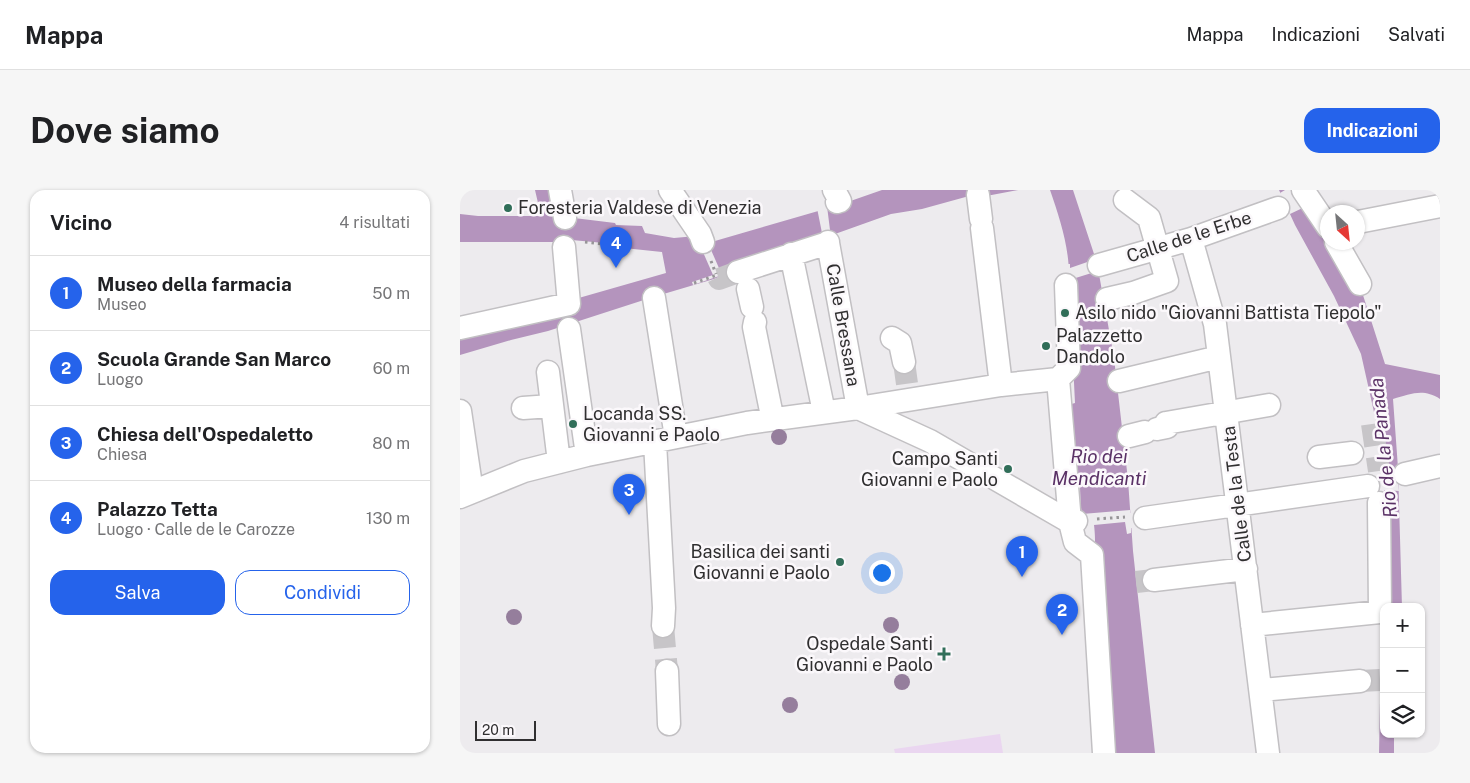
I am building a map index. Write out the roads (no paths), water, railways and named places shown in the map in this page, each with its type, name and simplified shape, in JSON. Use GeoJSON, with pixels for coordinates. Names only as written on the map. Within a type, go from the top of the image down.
{"type":"FeatureCollection","features":[{"type":"Feature","properties":{"kind":"street"},"geometry":{"type":"LineString","coordinates":[[560,190],[565,218]]}},
{"type":"Feature","properties":{"kind":"street"},"geometry":{"type":"LineString","coordinates":[[670,190],[700,234],[703,242]]}},
{"type":"Feature","properties":{"kind":"street"},"geometry":{"type":"LineString","coordinates":[[1303,190],[1320,215]]}},
{"type":"Feature","properties":{"kind":"street"},"geometry":{"type":"LineString","coordinates":[[978,195],[1001,385]]}},
{"type":"Feature","properties":{"kind":"street"},"geometry":{"type":"LineString","coordinates":[[1106,299],[1133,293],[1167,281],[1150,218],[1125,200]]}},
{"type":"Feature","properties":{"kind":"street"},"geometry":{"type":"LineString","coordinates":[[1365,221],[1440,206]]}},
{"type":"Feature","properties":{"kind":"street","name":"Calle de le Erbe"},"geometry":{"type":"LineString","coordinates":[[1099,265],[1191,239],[1278,208]]}},
{"type":"Feature","properties":{"kind":"street","name":"Calle de la Testa"},"geometry":{"type":"LineString","coordinates":[[1191,239],[1216,324],[1268,753]]}},
{"type":"Feature","properties":{"kind":"street","name":"Calle Bressana"},"geometry":{"type":"LineString","coordinates":[[792,254],[828,243],[858,408]]}},
{"type":"Feature","properties":{"kind":"street"},"geometry":{"type":"LineString","coordinates":[[460,328],[569,304],[574,244]]}},
{"type":"Feature","properties":{"kind":"street"},"geometry":{"type":"LineString","coordinates":[[1341,250],[1360,284]]}},
{"type":"Feature","properties":{"kind":"street"},"geometry":{"type":"LineString","coordinates":[[772,414],[754,327],[737,290],[792,254],[824,412]]}},
{"type":"Feature","properties":{"kind":"street"},"geometry":{"type":"LineString","coordinates":[[460,411],[466,495],[524,470],[587,455],[747,423],[772,414],[824,412],[858,408],[909,395],[1058,379],[1069,368],[1066,285]]}},
{"type":"Feature","properties":{"kind":"street"},"geometry":{"type":"LineString","coordinates":[[654,298],[665,440],[663,626]]}},
{"type":"Feature","properties":{"kind":"street"},"geometry":{"type":"LineString","coordinates":[[569,329],[587,455]]}},
{"type":"Feature","properties":{"kind":"street"},"geometry":{"type":"LineString","coordinates":[[892,338],[900,343],[904,362]]}},
{"type":"Feature","properties":{"kind":"street"},"geometry":{"type":"LineString","coordinates":[[1119,381],[1219,357]]}},
{"type":"Feature","properties":{"kind":"street"},"geometry":{"type":"LineString","coordinates":[[548,372],[559,462]]}},
{"type":"Feature","properties":{"kind":"street"},"geometry":{"type":"LineString","coordinates":[[1058,379],[1075,542],[1092,555],[1104,753]]}},
{"type":"Feature","properties":{"kind":"street"},"geometry":{"type":"LineString","coordinates":[[909,395],[914,433]]}},
{"type":"Feature","properties":{"kind":"street"},"geometry":{"type":"LineString","coordinates":[[1144,432],[1167,427],[1166,423],[1269,405]]}},
{"type":"Feature","properties":{"kind":"street"},"geometry":{"type":"LineString","coordinates":[[522,408],[551,406]]}},
{"type":"Feature","properties":{"kind":"street"},"geometry":{"type":"LineString","coordinates":[[858,408],[930,441],[1073,522]]}},
{"type":"Feature","properties":{"kind":"street"},"geometry":{"type":"LineString","coordinates":[[1319,457],[1352,454]]}},
{"type":"Feature","properties":{"kind":"street"},"geometry":{"type":"LineString","coordinates":[[1405,474],[1440,466]]}},
{"type":"Feature","properties":{"kind":"street"},"geometry":{"type":"LineString","coordinates":[[1145,518],[1238,505],[1374,494],[1380,612],[1252,625]]}},
{"type":"Feature","properties":{"kind":"street"},"geometry":{"type":"LineString","coordinates":[[1154,580],[1246,569]]}},
{"type":"Feature","properties":{"kind":"street"},"geometry":{"type":"LineString","coordinates":[[666,671],[670,724]]}},
{"type":"Feature","properties":{"kind":"street"},"geometry":{"type":"LineString","coordinates":[[1261,690],[1360,681]]}},
{"type":"Feature","properties":{"kind":"water"},"geometry":{"type":"Polygon","coordinates":[[[535,190],[556,190],[574,218],[615,223],[616,225],[642,226],[645,233],[674,238],[696,236],[708,243],[839,205],[882,190],[1018,190],[981,197],[980,193],[922,209],[891,214],[714,279],[548,331],[460,355],[460,332],[666,273],[662,252],[605,246],[604,243],[561,239],[561,242],[460,242],[460,214],[478,216],[541,216],[535,190]]]}},
{"type":"Feature","properties":{"kind":"water","name":"Rio dei Mendicanti"},"geometry":{"type":"Polygon","coordinates":[[[1050,190],[1073,190],[1097,263],[1114,358],[1155,753],[1108,753],[1094,525],[1081,514],[1080,487],[1072,487],[1068,405],[1075,403],[1068,257],[1061,223],[1050,190]]]}},
{"type":"Feature","properties":{"kind":"water","name":"Rio de la Panada"},"geometry":{"type":"Polygon","coordinates":[[[1279,190],[1299,190],[1320,224],[1320,250],[1336,250],[1362,292],[1385,364],[1440,375],[1440,399],[1422,393],[1393,399],[1398,468],[1402,603],[1385,603],[1384,477],[1376,421],[1361,354],[1334,296],[1295,225],[1279,190]]]}},
{"type":"Feature","properties":{"kind":"water"},"geometry":{"type":"Polygon","coordinates":[[[1380,702],[1380,738],[1394,738],[1394,753],[1379,753],[1380,702]]]}},
{"type":"Feature","properties":{"kind":"tunnel"},"geometry":{"type":"LineString","coordinates":[[718,277],[719,279],[738,272]]}},
{"type":"Feature","properties":{"kind":"tunnel"},"geometry":{"type":"LineString","coordinates":[[904,362],[908,391]]}},
{"type":"Feature","properties":{"kind":"tunnel"},"geometry":{"type":"LineString","coordinates":[[1372,424],[1379,471]]}},
{"type":"Feature","properties":{"kind":"tunnel"},"geometry":{"type":"LineString","coordinates":[[1136,582],[1154,580]]}},
{"type":"Feature","properties":{"kind":"tunnel"},"geometry":{"type":"LineString","coordinates":[[663,626],[667,671]]}},
{"type":"Feature","properties":{"kind":"tunnel"},"geometry":{"type":"LineString","coordinates":[[1360,681],[1380,680]]}},
{"type":"Feature","properties":{"kind":"place","name":"Foresteria Valdese di Venezia"},"geometry":{"type":"Point","coordinates":[508,208]}},
{"type":"Feature","properties":{"kind":"place","name":"Palazzo Tetta"},"geometry":{"type":"Point","coordinates":[616,268]}},
{"type":"Feature","properties":{"kind":"place","name":"Asilo nido \"Giovanni Battista Tiepolo\""},"geometry":{"type":"Point","coordinates":[1065,313]}},
{"type":"Feature","properties":{"kind":"place","name":"Palazzetto Dandolo"},"geometry":{"type":"Point","coordinates":[1046,346]}},
{"type":"Feature","properties":{"kind":"place","name":"Locanda SS. Giovanni e Paolo"},"geometry":{"type":"Point","coordinates":[573,424]}},
{"type":"Feature","properties":{"kind":"place","name":"Campo Santi Giovanni e Paolo"},"geometry":{"type":"Point","coordinates":[1008,469]}},
{"type":"Feature","properties":{"kind":"place","name":"Chiesa dell'Ospedaletto"},"geometry":{"type":"Point","coordinates":[629,515]}},
{"type":"Feature","properties":{"kind":"place","name":"Basilica dei santi Giovanni e Paolo"},"geometry":{"type":"Point","coordinates":[840,562]}},
{"type":"Feature","properties":{"kind":"place","name":"Museo della farmacia"},"geometry":{"type":"Point","coordinates":[1022,577]}},
{"type":"Feature","properties":{"kind":"place","name":"Scuola Grande San Marco"},"geometry":{"type":"Point","coordinates":[1062,635]}},
{"type":"Feature","properties":{"kind":"place","name":"Ospedale Santi Giovanni e Paolo"},"geometry":{"type":"Point","coordinates":[944,654]}}]}
